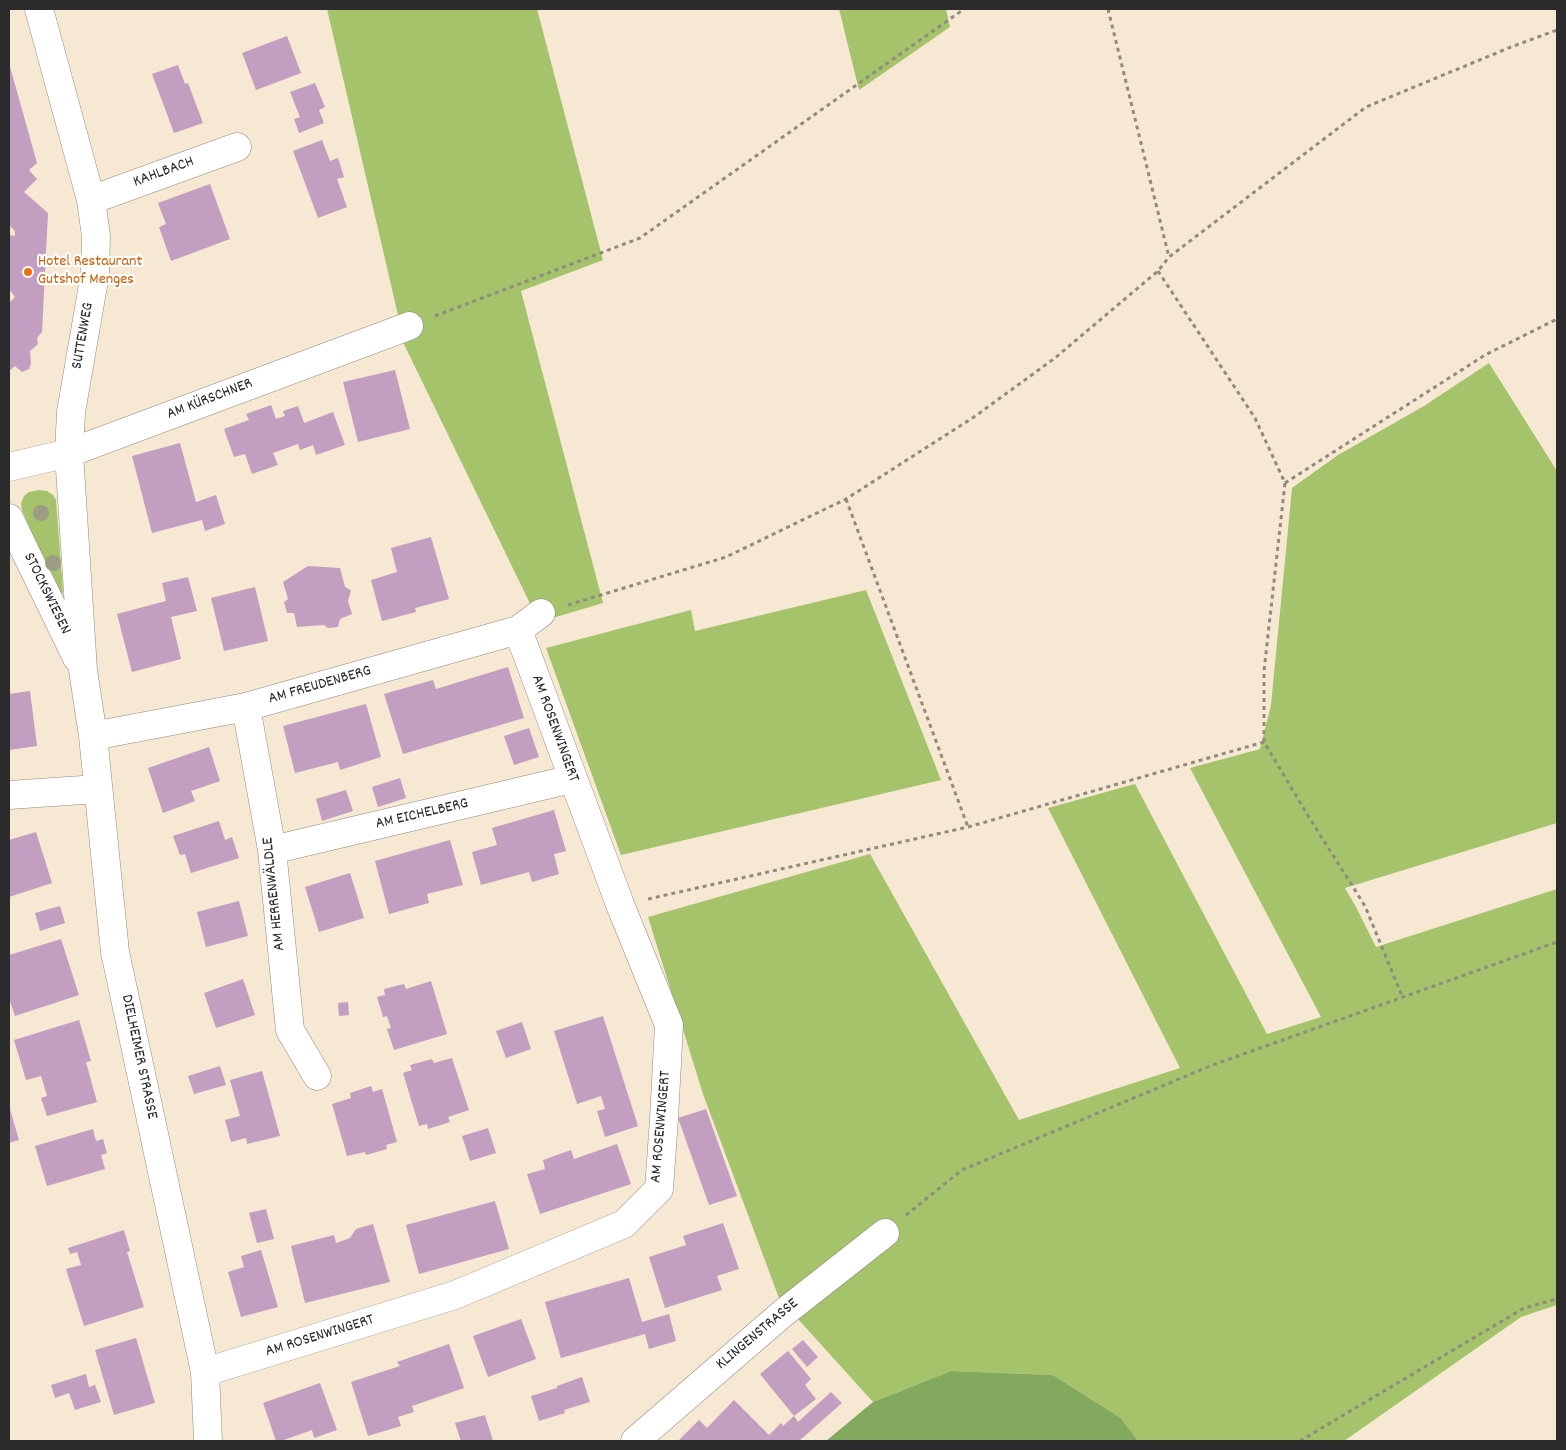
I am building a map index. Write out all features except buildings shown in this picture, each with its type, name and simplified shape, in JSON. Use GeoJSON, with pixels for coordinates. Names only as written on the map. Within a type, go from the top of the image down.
{"type":"FeatureCollection","features":[{"type":"Feature","properties":{"kind":"street","name":"SUTTENWEG"},"geometry":{"type":"LineString","coordinates":[[39,9],[91,200],[96,236],[95,274],[71,412],[69,453],[83,670]]}},
{"type":"Feature","properties":{"kind":"street","name":"KAHLBACH"},"geometry":{"type":"LineString","coordinates":[[91,200],[237,147]]}},
{"type":"Feature","properties":{"kind":"street","name":"AM KÜRSCHNER"},"geometry":{"type":"LineString","coordinates":[[9,467],[69,453],[409,326]]}},
{"type":"Feature","properties":{"kind":"street","name":"STOCKSWIESEN"},"geometry":{"type":"LineString","coordinates":[[9,518],[83,670]]}},
{"type":"Feature","properties":{"kind":"street","name":"AM FREUDENBERG"},"geometry":{"type":"LineString","coordinates":[[93,736],[246,707],[518,630],[541,614]]}},
{"type":"Feature","properties":{"kind":"street","name":"AM ROSENWINGERT"},"geometry":{"type":"LineString","coordinates":[[205,1372],[455,1296],[624,1224],[659,1189],[669,1025],[572,779],[518,630]]}},
{"type":"Feature","properties":{"kind":"street","name":"DIELHEIMER STRASSE"},"geometry":{"type":"LineString","coordinates":[[83,670],[93,736],[115,952],[205,1372],[208,1441]]}},
{"type":"Feature","properties":{"kind":"street","name":"AM HERRENWÄLDLE"},"geometry":{"type":"LineString","coordinates":[[246,707],[272,850],[290,1030],[317,1076]]}},
{"type":"Feature","properties":{"kind":"street","name":"AM EICHELBERG"},"geometry":{"type":"LineString","coordinates":[[272,850],[572,779]]}},
{"type":"Feature","properties":{"kind":"street"},"geometry":{"type":"LineString","coordinates":[[9,795],[98,789]]}},
{"type":"Feature","properties":{"kind":"street","name":"KLINGENSTRASSE"},"geometry":{"type":"LineString","coordinates":[[635,1441],[782,1314],[885,1232]]}},
{"type":"Feature","properties":{"kind":"path"},"geometry":{"type":"LineString","coordinates":[[409,326],[640,238],[964,9]]}},
{"type":"Feature","properties":{"kind":"path"},"geometry":{"type":"LineString","coordinates":[[1108,9],[1169,257]]}},
{"type":"Feature","properties":{"kind":"path"},"geometry":{"type":"LineString","coordinates":[[541,614],[726,557],[846,499],[974,417],[1055,358],[1158,271],[1169,257],[1366,107],[1557,30]]}},
{"type":"Feature","properties":{"kind":"path"},"geometry":{"type":"LineString","coordinates":[[1158,271],[1255,418],[1285,483],[1264,671],[1264,742],[1365,906],[1402,996]]}},
{"type":"Feature","properties":{"kind":"path"},"geometry":{"type":"LineString","coordinates":[[1285,483],[1485,355],[1557,319]]}},
{"type":"Feature","properties":{"kind":"path"},"geometry":{"type":"LineString","coordinates":[[846,499],[968,827]]}},
{"type":"Feature","properties":{"kind":"path"},"geometry":{"type":"LineString","coordinates":[[621,907],[725,880],[968,827],[1264,742]]}},
{"type":"Feature","properties":{"kind":"path"},"geometry":{"type":"LineString","coordinates":[[885,1232],[962,1170],[1210,1066],[1557,942]]}},
{"type":"Feature","properties":{"kind":"path"},"geometry":{"type":"LineString","coordinates":[[1300,1441],[1524,1308],[1557,1299]]}},
{"type":"Feature","properties":{"kind":"green space"},"geometry":{"type":"Polygon","coordinates":[[[327,9],[537,9],[603,260],[521,291],[603,603],[539,622],[401,338],[398,315],[327,9]]]}},
{"type":"Feature","properties":{"kind":"green space"},"geometry":{"type":"Polygon","coordinates":[[[839,9],[946,9],[950,27],[859,90],[839,9]]]}},
{"type":"Feature","properties":{"kind":"green space"},"geometry":{"type":"Polygon","coordinates":[[[1489,363],[1557,471],[1557,823],[1345,888],[1376,947],[1557,889],[1557,1305],[1521,1317],[1344,1441],[1138,1441],[1121,1418],[1053,1375],[951,1371],[873,1402],[779,1298],[703,1094],[648,917],[870,854],[1019,1120],[1180,1068],[1048,808],[1135,784],[1267,1034],[1321,1017],[1190,768],[1260,749],[1271,705],[1292,488],[1338,455],[1424,406],[1489,363]]]}},
{"type":"Feature","properties":{"kind":"green space"},"geometry":{"type":"Polygon","coordinates":[[[47,491],[56,500],[62,595],[57,593],[22,510],[21,503],[24,496],[29,492],[47,491]]]}},
{"type":"Feature","properties":{"kind":"green space"},"geometry":{"type":"Polygon","coordinates":[[[866,590],[941,780],[621,855],[546,648],[691,610],[695,631],[866,590]]]}},
{"type":"Feature","properties":{"kind":"green space"},"geometry":{"type":"Polygon","coordinates":[[[951,1371],[1053,1375],[1121,1418],[1138,1441],[826,1441],[873,1402],[951,1371]]]}},
{"type":"Feature","properties":{"kind":"place","name":"Hotel Restaurant Gutshof Menges"},"geometry":{"type":"Point","coordinates":[28,272]}}]}
